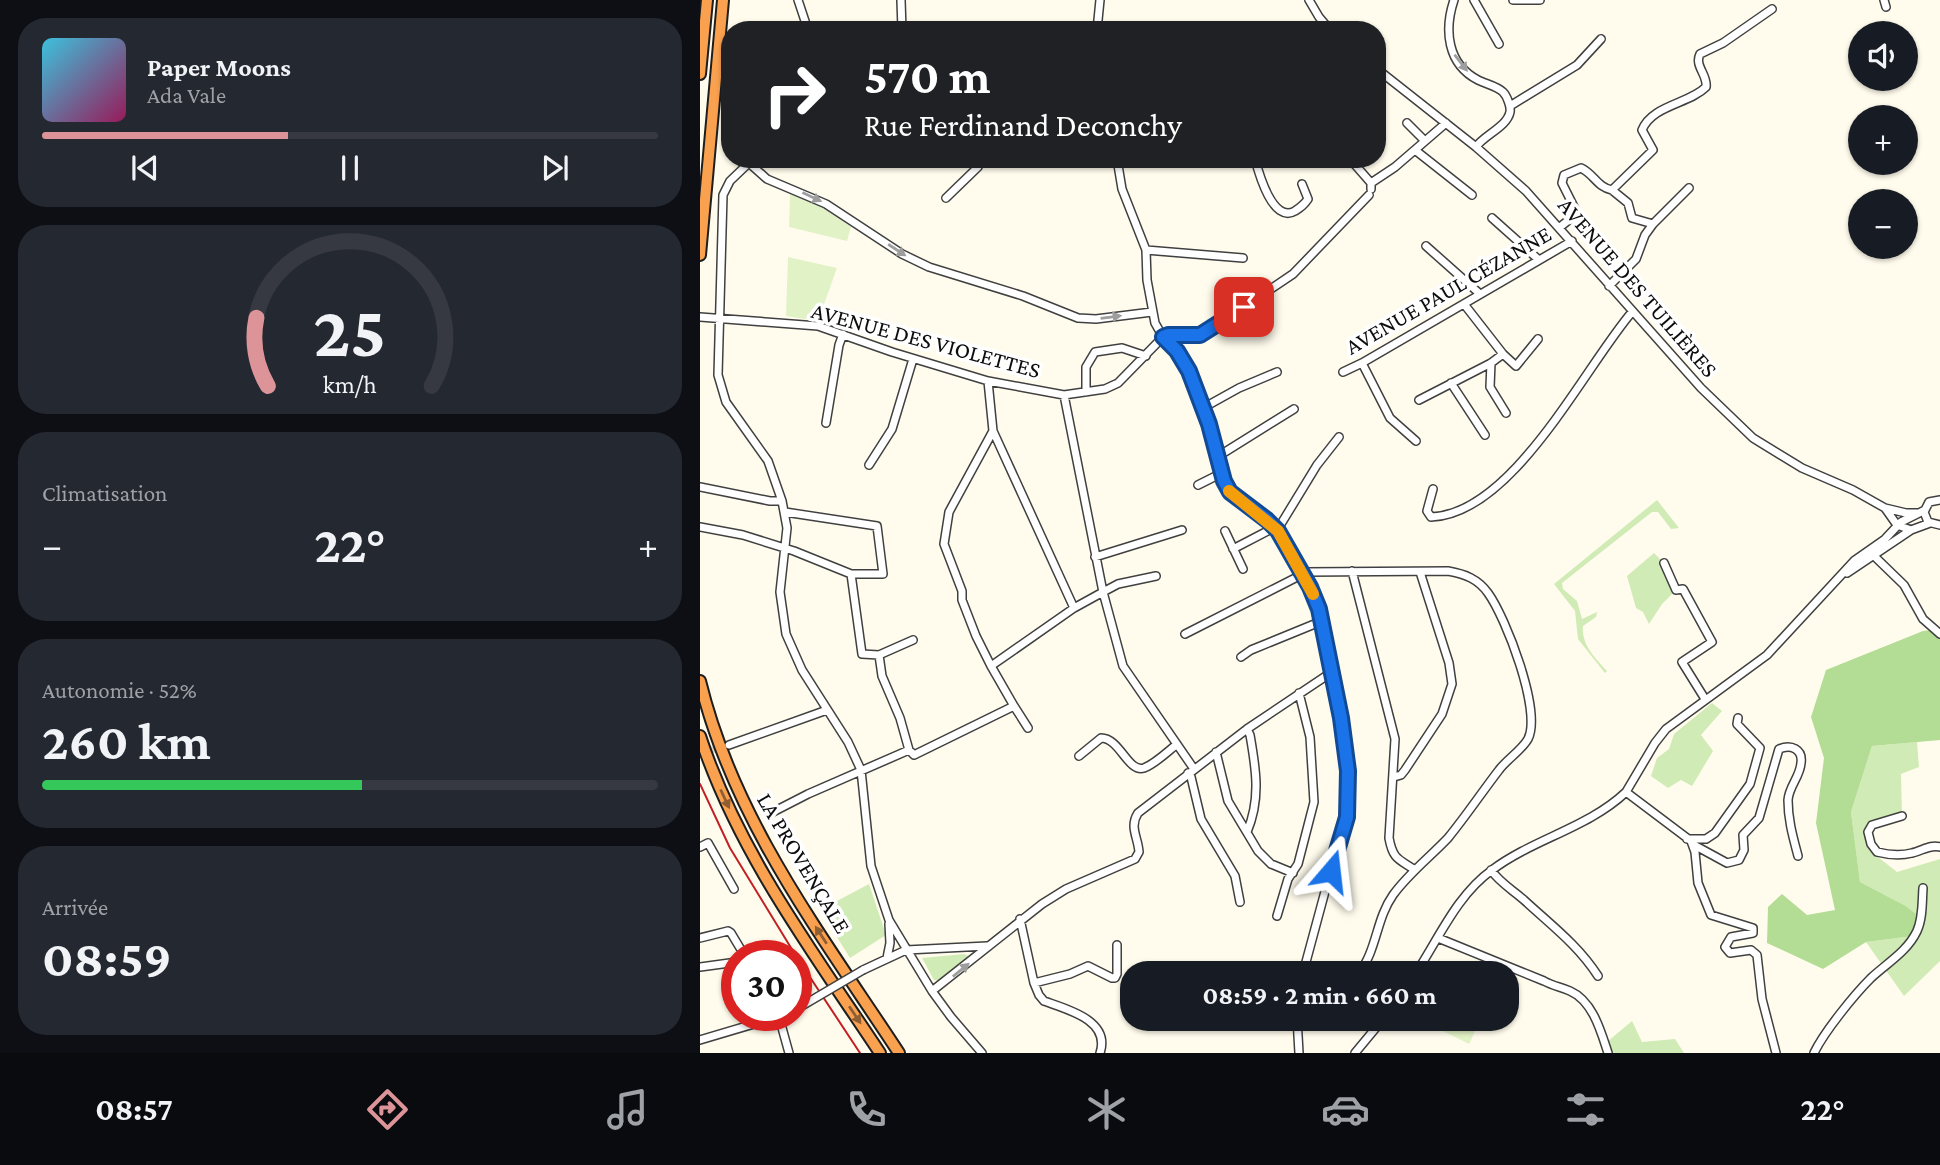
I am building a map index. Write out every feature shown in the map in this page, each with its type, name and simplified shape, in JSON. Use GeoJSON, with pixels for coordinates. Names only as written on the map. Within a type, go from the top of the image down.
{"type":"FeatureCollection","features":[{"type":"Feature","properties":{"kind":"highway"},"geometry":{"type":"LineString","coordinates":[[700,74],[706,0]]}},
{"type":"Feature","properties":{"kind":"highway"},"geometry":{"type":"LineString","coordinates":[[721,21],[723,0]]}},
{"type":"Feature","properties":{"kind":"highway"},"geometry":{"type":"LineString","coordinates":[[700,255],[721,22]]}},
{"type":"Feature","properties":{"kind":"highway","name":"LA PROVENÇALE"},"geometry":{"type":"LineString","coordinates":[[700,681],[728,769],[769,853],[899,1053]]}},
{"type":"Feature","properties":{"kind":"highway","name":"LA PROVENÇALE"},"geometry":{"type":"LineString","coordinates":[[700,736],[725,801],[757,863],[880,1053]]}},
{"type":"Feature","properties":{"kind":"street"},"geometry":{"type":"LineString","coordinates":[[798,0],[805,21]]}},
{"type":"Feature","properties":{"kind":"street"},"geometry":{"type":"LineString","coordinates":[[901,0],[902,21]]}},
{"type":"Feature","properties":{"kind":"street"},"geometry":{"type":"LineString","coordinates":[[1098,21],[1100,0]]}},
{"type":"Feature","properties":{"kind":"street"},"geometry":{"type":"LineString","coordinates":[[1309,0],[1322,21]]}},
{"type":"Feature","properties":{"kind":"street"},"geometry":{"type":"LineString","coordinates":[[1454,0],[1447,22],[1449,46],[1465,70],[1476,79],[1504,93],[1510,106],[1510,114],[1506,120],[1476,147]]}},
{"type":"Feature","properties":{"kind":"street"},"geometry":{"type":"LineString","coordinates":[[1474,0],[1499,44]]}},
{"type":"Feature","properties":{"kind":"street"},"geometry":{"type":"LineString","coordinates":[[1513,0],[1540,0]]}},
{"type":"Feature","properties":{"kind":"street"},"geometry":{"type":"LineString","coordinates":[[1612,190],[1650,156],[1653,150],[1642,130],[1644,124],[1658,113],[1706,87],[1707,83],[1698,62],[1700,54],[1723,43],[1772,9]]}},
{"type":"Feature","properties":{"kind":"street"},"geometry":{"type":"LineString","coordinates":[[1510,106],[1577,65],[1601,39]]}},
{"type":"Feature","properties":{"kind":"street","name":"AVENUE DES TUILIÈRES"},"geometry":{"type":"LineString","coordinates":[[1386,76],[1514,180],[1560,227],[1609,286],[1707,394],[1753,438],[1802,468],[1853,490],[1885,508],[1906,513],[1921,511]]}},
{"type":"Feature","properties":{"kind":"street"},"geometry":{"type":"LineString","coordinates":[[1407,123],[1425,141]]}},
{"type":"Feature","properties":{"kind":"street"},"geometry":{"type":"LineString","coordinates":[[1163,337],[1200,335],[1207,332],[1293,274],[1370,189],[1446,123]]}},
{"type":"Feature","properties":{"kind":"street"},"geometry":{"type":"LineString","coordinates":[[1415,150],[1472,195]]}},
{"type":"Feature","properties":{"kind":"street"},"geometry":{"type":"LineString","coordinates":[[744,168],[730,181],[723,193],[715,318],[717,370],[721,392],[731,410],[768,461],[785,512],[787,528],[780,592],[784,627],[796,660],[854,754],[861,771],[871,866],[889,920],[932,991],[982,1053]]}},
{"type":"Feature","properties":{"kind":"street"},"geometry":{"type":"LineString","coordinates":[[757,168],[764,177],[826,204],[920,263],[1011,292],[1077,318],[1096,319],[1152,312]]}},
{"type":"Feature","properties":{"kind":"street"},"geometry":{"type":"LineString","coordinates":[[946,198],[977,168]]}},
{"type":"Feature","properties":{"kind":"street"},"geometry":{"type":"LineString","coordinates":[[1119,168],[1122,188],[1146,250],[1152,312],[1163,337],[1177,351],[1189,371],[1227,487],[1235,498],[1275,528],[1314,597],[1322,621],[1345,740],[1348,810],[1306,961]]}},
{"type":"Feature","properties":{"kind":"street"},"geometry":{"type":"LineString","coordinates":[[1257,168],[1261,182],[1284,214],[1290,214],[1305,205],[1308,200],[1301,184]]}},
{"type":"Feature","properties":{"kind":"street"},"geometry":{"type":"LineString","coordinates":[[1358,168],[1370,189]]}},
{"type":"Feature","properties":{"kind":"street"},"geometry":{"type":"LineString","coordinates":[[1560,227],[1575,215],[1576,211],[1562,183],[1564,174],[1581,168],[1601,187],[1612,190],[1628,203],[1632,218],[1654,224]]}},
{"type":"Feature","properties":{"kind":"street"},"geometry":{"type":"LineString","coordinates":[[1609,286],[1636,259],[1645,236],[1654,224],[1689,188]]}},
{"type":"Feature","properties":{"kind":"street"},"geometry":{"type":"LineString","coordinates":[[1492,218],[1539,260]]}},
{"type":"Feature","properties":{"kind":"street","name":"AVENUE PAUL CÉZANNE"},"geometry":{"type":"LineString","coordinates":[[1343,372],[1572,241]]}},
{"type":"Feature","properties":{"kind":"street"},"geometry":{"type":"LineString","coordinates":[[1426,246],[1480,294]]}},
{"type":"Feature","properties":{"kind":"street"},"geometry":{"type":"LineString","coordinates":[[1146,250],[1243,258]]}},
{"type":"Feature","properties":{"kind":"street"},"geometry":{"type":"LineString","coordinates":[[1464,304],[1503,354],[1516,366],[1538,339]]}},
{"type":"Feature","properties":{"kind":"street"},"geometry":{"type":"LineString","coordinates":[[1433,489],[1427,511],[1431,517],[1441,517],[1480,499],[1509,476],[1545,433],[1633,312]]}},
{"type":"Feature","properties":{"kind":"street","name":"AVENUE DES VIOLETTES"},"geometry":{"type":"LineString","coordinates":[[700,317],[818,326],[913,359],[988,380],[1064,395],[1118,383],[1163,337]]}},
{"type":"Feature","properties":{"kind":"street"},"geometry":{"type":"LineString","coordinates":[[826,423],[843,334]]}},
{"type":"Feature","properties":{"kind":"street"},"geometry":{"type":"LineString","coordinates":[[1086,392],[1086,367],[1095,352],[1125,348],[1146,356]]}},
{"type":"Feature","properties":{"kind":"street"},"geometry":{"type":"LineString","coordinates":[[1419,400],[1491,363],[1503,354]]}},
{"type":"Feature","properties":{"kind":"street"},"geometry":{"type":"LineString","coordinates":[[869,465],[892,429],[913,359]]}},
{"type":"Feature","properties":{"kind":"street"},"geometry":{"type":"LineString","coordinates":[[1362,363],[1390,418],[1416,441]]}},
{"type":"Feature","properties":{"kind":"street"},"geometry":{"type":"LineString","coordinates":[[1491,363],[1490,387],[1506,413]]}},
{"type":"Feature","properties":{"kind":"street"},"geometry":{"type":"LineString","coordinates":[[1203,408],[1239,388],[1277,372]]}},
{"type":"Feature","properties":{"kind":"street"},"geometry":{"type":"LineString","coordinates":[[988,380],[993,431],[1074,608]]}},
{"type":"Feature","properties":{"kind":"street"},"geometry":{"type":"LineString","coordinates":[[1451,383],[1485,435]]}},
{"type":"Feature","properties":{"kind":"street"},"geometry":{"type":"LineString","coordinates":[[1064,395],[1095,557],[1123,666],[1177,745],[1191,771],[1201,819],[1235,876],[1240,902]]}},
{"type":"Feature","properties":{"kind":"street"},"geometry":{"type":"LineString","coordinates":[[1217,457],[1294,409]]}},
{"type":"Feature","properties":{"kind":"street"},"geometry":{"type":"LineString","coordinates":[[993,431],[949,512],[944,544],[962,591],[966,612],[990,666],[1028,728]]}},
{"type":"Feature","properties":{"kind":"street"},"geometry":{"type":"LineString","coordinates":[[1233,549],[1281,524],[1317,465],[1339,437]]}},
{"type":"Feature","properties":{"kind":"street"},"geometry":{"type":"LineString","coordinates":[[1198,485],[1222,473]]}},
{"type":"Feature","properties":{"kind":"street"},"geometry":{"type":"LineString","coordinates":[[700,487],[770,502],[782,501]]}},
{"type":"Feature","properties":{"kind":"street"},"geometry":{"type":"LineString","coordinates":[[1424,961],[1464,897],[1492,870],[1601,811],[1626,792],[1661,734],[1705,698],[1767,656],[1832,583],[1871,553],[1897,525],[1921,511],[1929,502],[1940,500]]}},
{"type":"Feature","properties":{"kind":"street","name":"AVENUE DES TUILIÈRES"},"geometry":{"type":"LineString","coordinates":[[1885,508],[1897,525]]}},
{"type":"Feature","properties":{"kind":"street"},"geometry":{"type":"LineString","coordinates":[[1921,511],[1937,525]]}},
{"type":"Feature","properties":{"kind":"street"},"geometry":{"type":"LineString","coordinates":[[700,527],[743,535],[851,574],[883,574],[877,526],[785,512]]}},
{"type":"Feature","properties":{"kind":"street"},"geometry":{"type":"LineString","coordinates":[[1897,525],[1911,530]]}},
{"type":"Feature","properties":{"kind":"street"},"geometry":{"type":"LineString","coordinates":[[1871,553],[1911,530],[1937,525]]}},
{"type":"Feature","properties":{"kind":"street"},"geometry":{"type":"LineString","coordinates":[[1095,557],[1182,530]]}},
{"type":"Feature","properties":{"kind":"street"},"geometry":{"type":"LineString","coordinates":[[1225,531],[1243,569]]}},
{"type":"Feature","properties":{"kind":"street"},"geometry":{"type":"LineString","coordinates":[[1871,553],[1905,585],[1918,612],[1940,634]]}},
{"type":"Feature","properties":{"kind":"street"},"geometry":{"type":"LineString","coordinates":[[1664,563],[1676,590],[1683,589],[1712,642],[1682,662],[1705,698]]}},
{"type":"Feature","properties":{"kind":"street"},"geometry":{"type":"LineString","coordinates":[[1185,634],[1301,575],[1314,571],[1448,571],[1468,575],[1487,592],[1508,631],[1519,662],[1531,727],[1524,745],[1501,767],[1447,839],[1394,894],[1386,907],[1367,961]]}},
{"type":"Feature","properties":{"kind":"street"},"geometry":{"type":"LineString","coordinates":[[1352,571],[1394,730],[1396,758],[1389,838],[1396,860],[1415,870]]}},
{"type":"Feature","properties":{"kind":"street"},"geometry":{"type":"LineString","coordinates":[[1394,777],[1401,775],[1442,714],[1452,684],[1450,663],[1420,572]]}},
{"type":"Feature","properties":{"kind":"street"},"geometry":{"type":"LineString","coordinates":[[851,574],[862,654],[878,655],[913,640]]}},
{"type":"Feature","properties":{"kind":"street"},"geometry":{"type":"LineString","coordinates":[[990,666],[1074,608],[1103,592],[1118,584],[1156,576]]}},
{"type":"Feature","properties":{"kind":"street"},"geometry":{"type":"LineString","coordinates":[[1241,657],[1251,650],[1322,621]]}},
{"type":"Feature","properties":{"kind":"street"},"geometry":{"type":"LineString","coordinates":[[878,655],[882,676],[900,718],[909,750],[914,755],[1014,706]]}},
{"type":"Feature","properties":{"kind":"street"},"geometry":{"type":"LineString","coordinates":[[932,991],[1020,919],[1066,889],[1138,856],[1139,847],[1133,829],[1136,816],[1247,729],[1332,672]]}},
{"type":"Feature","properties":{"kind":"street"},"geometry":{"type":"LineString","coordinates":[[1277,916],[1288,879],[1298,864],[1314,797],[1310,737],[1298,693]]}},
{"type":"Feature","properties":{"kind":"street"},"geometry":{"type":"LineString","coordinates":[[729,745],[827,710]]}},
{"type":"Feature","properties":{"kind":"street"},"geometry":{"type":"LineString","coordinates":[[1686,839],[1706,839],[1715,833],[1750,784],[1760,748],[1737,724],[1738,718]]}},
{"type":"Feature","properties":{"kind":"street"},"geometry":{"type":"LineString","coordinates":[[1247,729],[1258,793],[1248,832]]}},
{"type":"Feature","properties":{"kind":"street"},"geometry":{"type":"LineString","coordinates":[[1079,756],[1101,738],[1105,738],[1112,741],[1134,766],[1140,769],[1177,745]]}},
{"type":"Feature","properties":{"kind":"street"},"geometry":{"type":"LineString","coordinates":[[1626,792],[1693,844],[1727,863],[1739,860],[1744,850],[1743,835],[1759,818],[1779,748],[1794,747],[1798,750],[1801,762],[1788,797],[1789,823],[1798,856]]}},
{"type":"Feature","properties":{"kind":"street"},"geometry":{"type":"LineString","coordinates":[[769,814],[909,750]]}},
{"type":"Feature","properties":{"kind":"street"},"geometry":{"type":"LineString","coordinates":[[1216,752],[1228,801],[1258,851],[1266,860],[1293,873]]}},
{"type":"Feature","properties":{"kind":"street"},"geometry":{"type":"LineString","coordinates":[[1902,816],[1872,825],[1868,832],[1871,844],[1877,852],[1893,855],[1913,853],[1932,846],[1940,847]]}},
{"type":"Feature","properties":{"kind":"street"},"geometry":{"type":"LineString","coordinates":[[700,847],[708,843],[734,889]]}},
{"type":"Feature","properties":{"kind":"street"},"geometry":{"type":"LineString","coordinates":[[1693,844],[1698,883],[1712,915],[1753,928],[1753,933],[1731,937],[1725,947],[1730,953],[1751,950],[1757,955],[1759,984],[1776,1053]]}},
{"type":"Feature","properties":{"kind":"street"},"geometry":{"type":"LineString","coordinates":[[1492,870],[1506,886],[1571,941],[1598,976]]}},
{"type":"Feature","properties":{"kind":"street"},"geometry":{"type":"LineString","coordinates":[[1814,1053],[1823,1037],[1869,980],[1905,948],[1915,935],[1920,922],[1923,888]]}},
{"type":"Feature","properties":{"kind":"street"},"geometry":{"type":"LineString","coordinates":[[1020,919],[1039,995],[1044,1001],[1063,1007],[1093,1023],[1100,1038],[1100,1053]]}},
{"type":"Feature","properties":{"kind":"street"},"geometry":{"type":"LineString","coordinates":[[887,958],[890,943],[889,920]]}},
{"type":"Feature","properties":{"kind":"street"},"geometry":{"type":"LineString","coordinates":[[700,938],[728,931],[736,940]]}},
{"type":"Feature","properties":{"kind":"street"},"geometry":{"type":"LineString","coordinates":[[1438,938],[1571,991],[1588,1006],[1608,1053]]}},
{"type":"Feature","properties":{"kind":"street"},"geometry":{"type":"LineString","coordinates":[[1034,982],[1070,974],[1088,965],[1115,978],[1118,967],[1117,945]]}},
{"type":"Feature","properties":{"kind":"street"},"geometry":{"type":"LineString","coordinates":[[812,1000],[863,970],[906,950],[988,946]]}},
{"type":"Feature","properties":{"kind":"street"},"geometry":{"type":"LineString","coordinates":[[700,967],[721,964]]}},
{"type":"Feature","properties":{"kind":"street"},"geometry":{"type":"LineString","coordinates":[[700,1040],[727,1031]]}},
{"type":"Feature","properties":{"kind":"street"},"geometry":{"type":"LineString","coordinates":[[784,1031],[789,1053]]}},
{"type":"Feature","properties":{"kind":"street"},"geometry":{"type":"LineString","coordinates":[[1298,1031],[1299,1053]]}},
{"type":"Feature","properties":{"kind":"street"},"geometry":{"type":"LineString","coordinates":[[1355,1053],[1373,1031]]}},
{"type":"Feature","properties":{"kind":"green space"},"geometry":{"type":"Polygon","coordinates":[[[790,194],[823,208],[851,227],[847,241],[789,227],[790,194]]]}},
{"type":"Feature","properties":{"kind":"green space"},"geometry":{"type":"Polygon","coordinates":[[[788,257],[837,268],[818,321],[786,316],[788,257]]]}},
{"type":"Feature","properties":{"kind":"green space"},"geometry":{"type":"Polygon","coordinates":[[[1657,500],[1679,528],[1671,529],[1658,512],[1652,512],[1562,583],[1563,589],[1577,601],[1582,619],[1597,612],[1596,617],[1583,626],[1583,633],[1590,650],[1607,671],[1605,673],[1578,639],[1575,611],[1554,584],[1657,500]]]}},
{"type":"Feature","properties":{"kind":"green space"},"geometry":{"type":"Polygon","coordinates":[[[1654,553],[1664,563],[1676,590],[1662,604],[1649,624],[1643,612],[1636,608],[1627,576],[1654,553]]]}},
{"type":"Feature","properties":{"kind":"green space"},"geometry":{"type":"Polygon","coordinates":[[[1940,629],[1940,740],[1872,746],[1851,812],[1860,882],[1916,914],[1913,936],[1866,942],[1823,969],[1767,943],[1768,907],[1782,894],[1807,915],[1835,910],[1816,823],[1824,758],[1811,717],[1826,670],[1923,631],[1940,629]]]}},
{"type":"Feature","properties":{"kind":"green space"},"geometry":{"type":"Polygon","coordinates":[[[1712,703],[1722,711],[1701,735],[1713,751],[1692,786],[1681,780],[1668,788],[1651,776],[1657,758],[1669,749],[1674,734],[1712,703]]]}},
{"type":"Feature","properties":{"kind":"green space"},"geometry":{"type":"Polygon","coordinates":[[[1917,742],[1919,767],[1901,774],[1902,815],[1870,820],[1869,850],[1897,872],[1940,859],[1940,961],[1904,996],[1866,942],[1913,936],[1904,905],[1860,882],[1851,812],[1872,746],[1917,742]]]}},
{"type":"Feature","properties":{"kind":"green space"},"geometry":{"type":"Polygon","coordinates":[[[869,884],[886,935],[850,958],[820,910],[869,884]]]}},
{"type":"Feature","properties":{"kind":"green space"},"geometry":{"type":"Polygon","coordinates":[[[964,954],[971,957],[942,981],[934,980],[922,958],[964,954]]]}},
{"type":"Feature","properties":{"kind":"green space"},"geometry":{"type":"Polygon","coordinates":[[[1632,1021],[1642,1042],[1675,1039],[1684,1053],[1613,1053],[1607,1042],[1632,1021]]]}},
{"type":"Feature","properties":{"kind":"green space"},"geometry":{"type":"Polygon","coordinates":[[[1443,1031],[1475,1031],[1469,1044],[1443,1031]]]}},
{"type":"Feature","properties":{"kind":"tunnel"},"geometry":{"type":"LineString","coordinates":[[700,753],[725,746]]}},
{"type":"Feature","properties":{"kind":"railway"},"geometry":{"type":"LineString","coordinates":[[700,784],[730,848],[786,940]]}},
{"type":"Feature","properties":{"kind":"railway"},"geometry":{"type":"LineString","coordinates":[[812,980],[860,1053]]}},
{"type":"Feature","properties":{"kind":"slow traffic"},"geometry":{"type":"LineString","coordinates":[[1229,491],[1278,531],[1313,594]]}},
{"type":"Feature","properties":{"kind":"route"},"geometry":{"type":"LineString","coordinates":[[1244,307],[1200,335],[1163,337],[1177,351],[1189,371],[1209,424],[1224,481],[1230,492],[1278,531],[1310,587],[1319,609],[1341,718],[1348,771],[1347,817],[1331,871]]}}]}
